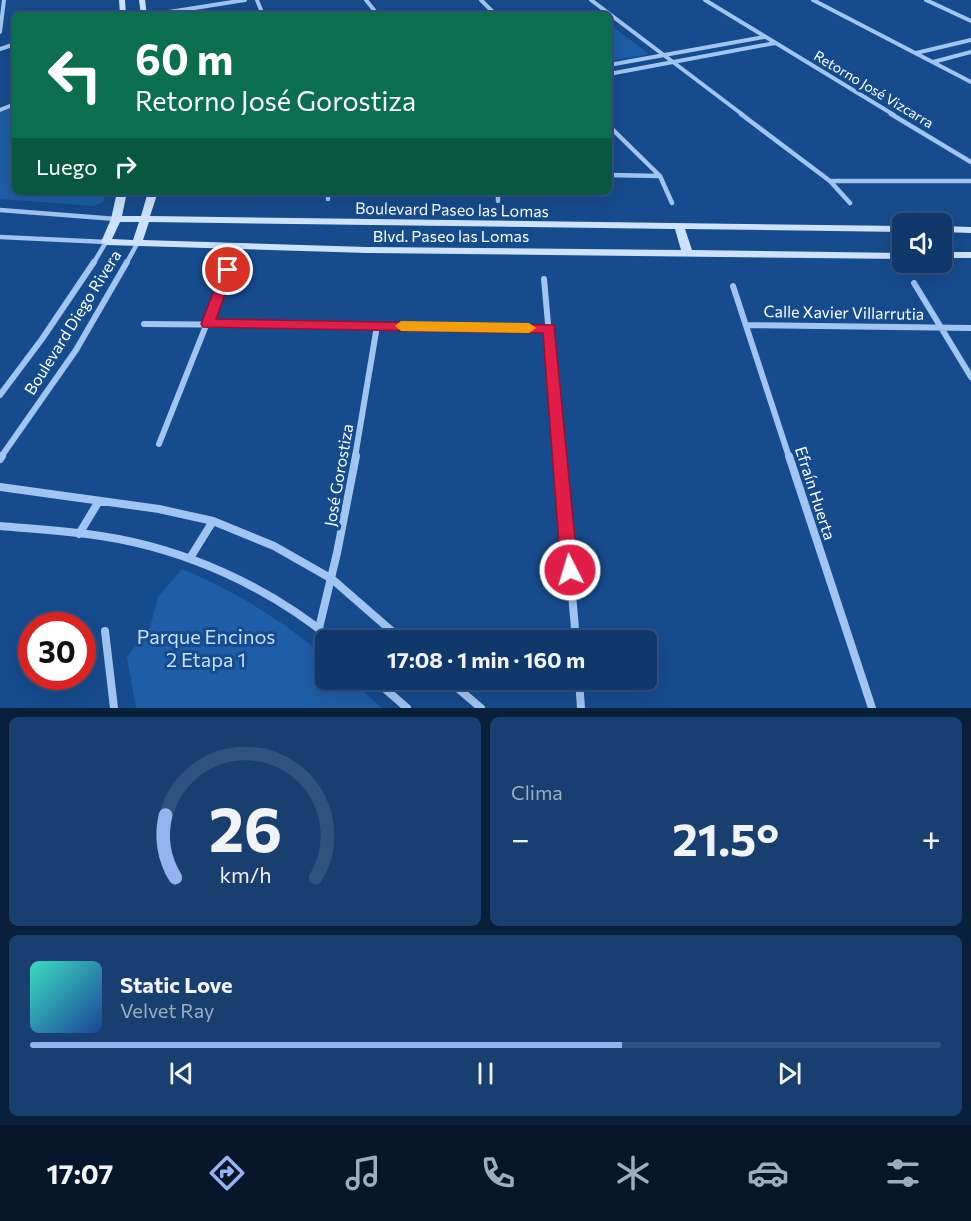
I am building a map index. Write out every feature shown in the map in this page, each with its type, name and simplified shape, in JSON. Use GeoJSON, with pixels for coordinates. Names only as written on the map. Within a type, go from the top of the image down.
{"type":"FeatureCollection","features":[{"type":"Feature","properties":{"kind":"street"},"geometry":{"type":"LineString","coordinates":[[0,32],[3,0]]}},
{"type":"Feature","properties":{"kind":"street"},"geometry":{"type":"LineString","coordinates":[[169,12],[244,0]]}},
{"type":"Feature","properties":{"kind":"street"},"geometry":{"type":"LineString","coordinates":[[366,0],[376,12]]}},
{"type":"Feature","properties":{"kind":"street"},"geometry":{"type":"LineString","coordinates":[[481,0],[493,12]]}},
{"type":"Feature","properties":{"kind":"street"},"geometry":{"type":"LineString","coordinates":[[591,0],[606,12]]}},
{"type":"Feature","properties":{"kind":"street","name":"Retorno José Vizcarra"},"geometry":{"type":"LineString","coordinates":[[705,0],[971,162]]}},
{"type":"Feature","properties":{"kind":"street"},"geometry":{"type":"LineString","coordinates":[[813,0],[971,82]]}},
{"type":"Feature","properties":{"kind":"street"},"geometry":{"type":"LineString","coordinates":[[926,0],[971,21]]}},
{"type":"Feature","properties":{"kind":"street"},"geometry":{"type":"LineString","coordinates":[[612,17],[830,181],[850,203]]}},
{"type":"Feature","properties":{"kind":"street"},"geometry":{"type":"LineString","coordinates":[[612,64],[765,37]]}},
{"type":"Feature","properties":{"kind":"street"},"geometry":{"type":"LineString","coordinates":[[916,53],[971,40]]}},
{"type":"Feature","properties":{"kind":"street"},"geometry":{"type":"LineString","coordinates":[[612,73],[775,43]]}},
{"type":"Feature","properties":{"kind":"street"},"geometry":{"type":"LineString","coordinates":[[932,62],[971,52]]}},
{"type":"Feature","properties":{"kind":"street"},"geometry":{"type":"LineString","coordinates":[[612,129],[660,176],[672,204]]}},
{"type":"Feature","properties":{"kind":"street"},"geometry":{"type":"LineString","coordinates":[[612,175],[660,176]]}},
{"type":"Feature","properties":{"kind":"street"},"geometry":{"type":"LineString","coordinates":[[830,181],[971,181]]}},
{"type":"Feature","properties":{"kind":"street","name":"Boulevard Diego Rivera"},"geometry":{"type":"LineString","coordinates":[[0,395],[47,334],[106,242],[116,219],[121,195]]}},
{"type":"Feature","properties":{"kind":"street","name":"Boulevard Diego Rivera"},"geometry":{"type":"LineString","coordinates":[[0,459],[76,350],[137,244],[152,195]]}},
{"type":"Feature","properties":{"kind":"street"},"geometry":{"type":"LineString","coordinates":[[498,195],[498,201]]}},
{"type":"Feature","properties":{"kind":"street","name":"Boulevard Paseo las Lomas"},"geometry":{"type":"LineString","coordinates":[[0,210],[116,219],[892,229]]}},
{"type":"Feature","properties":{"kind":"street"},"geometry":{"type":"LineString","coordinates":[[679,227],[687,252]]}},
{"type":"Feature","properties":{"kind":"street"},"geometry":{"type":"LineString","coordinates":[[952,229],[971,230]]}},
{"type":"Feature","properties":{"kind":"street","name":"Blvd. Paseo las Lomas"},"geometry":{"type":"LineString","coordinates":[[0,237],[137,244],[367,250],[892,256]]}},
{"type":"Feature","properties":{"kind":"street"},"geometry":{"type":"LineString","coordinates":[[952,255],[971,255]]}},
{"type":"Feature","properties":{"kind":"street"},"geometry":{"type":"LineString","coordinates":[[159,444],[228,270]]}},
{"type":"Feature","properties":{"kind":"street"},"geometry":{"type":"LineString","coordinates":[[544,279],[575,630]]}},
{"type":"Feature","properties":{"kind":"street","name":"Calle Xavier Villarrutia"},"geometry":{"type":"LineString","coordinates":[[914,284],[971,377]]}},
{"type":"Feature","properties":{"kind":"street","name":"Efraín Huerta"},"geometry":{"type":"LineString","coordinates":[[733,286],[872,708]]}},
{"type":"Feature","properties":{"kind":"street"},"geometry":{"type":"LineString","coordinates":[[144,324],[549,328]]}},
{"type":"Feature","properties":{"kind":"street","name":"Calle Xavier Villarrutia"},"geometry":{"type":"LineString","coordinates":[[747,325],[971,328]]}},
{"type":"Feature","properties":{"kind":"street","name":"José Gorostiza"},"geometry":{"type":"LineString","coordinates":[[319,628],[332,579],[377,326]]}},
{"type":"Feature","properties":{"kind":"street"},"geometry":{"type":"LineString","coordinates":[[0,487],[159,509],[213,521],[274,546],[332,579],[391,630]]}},
{"type":"Feature","properties":{"kind":"street"},"geometry":{"type":"LineString","coordinates":[[79,534],[99,501]]}},
{"type":"Feature","properties":{"kind":"street"},"geometry":{"type":"LineString","coordinates":[[190,558],[213,521]]}},
{"type":"Feature","properties":{"kind":"street"},"geometry":{"type":"LineString","coordinates":[[0,526],[115,538],[190,558],[249,584],[321,630]]}},
{"type":"Feature","properties":{"kind":"street"},"geometry":{"type":"LineString","coordinates":[[105,631],[114,708]]}},
{"type":"Feature","properties":{"kind":"street"},"geometry":{"type":"LineString","coordinates":[[386,690],[407,708]]}},
{"type":"Feature","properties":{"kind":"street"},"geometry":{"type":"LineString","coordinates":[[459,690],[480,708]]}},
{"type":"Feature","properties":{"kind":"street"},"geometry":{"type":"LineString","coordinates":[[580,690],[581,708]]}},
{"type":"Feature","properties":{"kind":"green space"},"geometry":{"type":"Polygon","coordinates":[[[612,26],[649,54],[612,60],[612,26]]]}},
{"type":"Feature","properties":{"kind":"green space"},"geometry":{"type":"Polygon","coordinates":[[[12,107],[12,195],[105,195],[103,202],[94,206],[0,199],[0,112],[12,107]]]}},
{"type":"Feature","properties":{"kind":"green space","name":"Parque Encinos 2 Etapa 1"},"geometry":{"type":"Polygon","coordinates":[[[182,569],[219,586],[276,619],[315,648],[315,690],[361,690],[382,708],[136,708],[127,657],[150,627],[158,597],[182,569]]]}},
{"type":"Feature","properties":{"kind":"slow traffic"},"geometry":{"type":"LineString","coordinates":[[401,326],[529,328]]}},
{"type":"Feature","properties":{"kind":"route"},"geometry":{"type":"LineString","coordinates":[[228,270],[208,324],[549,328],[570,570]]}}]}
